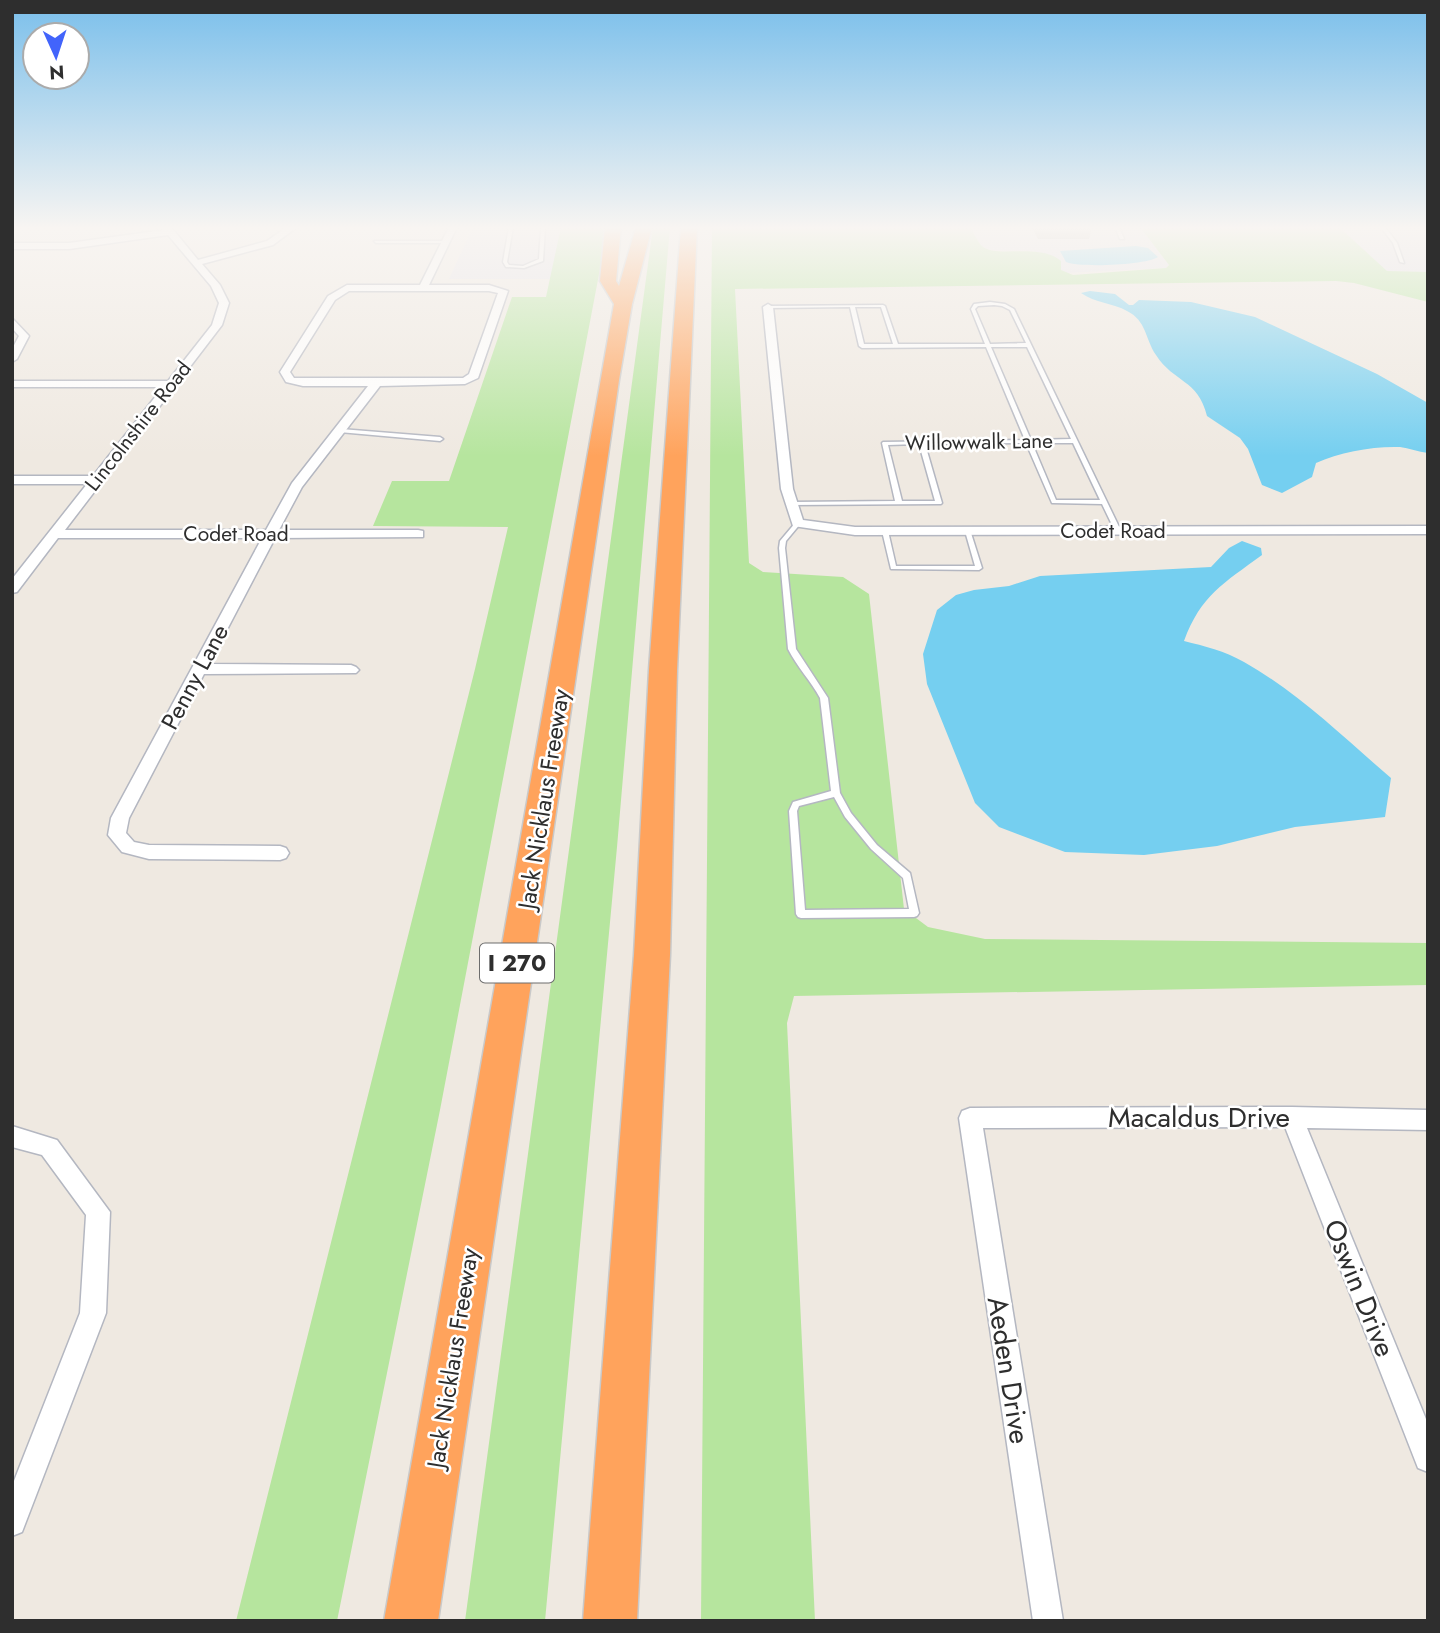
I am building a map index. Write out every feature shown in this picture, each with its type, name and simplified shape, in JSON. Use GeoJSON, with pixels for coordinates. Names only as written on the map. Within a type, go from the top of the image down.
{"type":"FeatureCollection","features":[{"type":"Feature","properties":{"kind":"highway"},"geometry":{"type":"LineString","coordinates":[[611,1621],[652,955],[663,670],[684,303]]}},
{"type":"Feature","properties":{"kind":"highway","name":"Jack Nicklaus Freeway"},"geometry":{"type":"LineString","coordinates":[[411,1621],[623,304]]}},
{"type":"Feature","properties":{"kind":"street","name":"Lincolnshire Road"},"geometry":{"type":"LineString","coordinates":[[12,589],[217,325],[224,303]]}},
{"type":"Feature","properties":{"kind":"street"},"geometry":{"type":"LineString","coordinates":[[328,303],[288,365],[285,372],[290,380],[303,383],[465,381],[477,371],[499,303]]}},
{"type":"Feature","properties":{"kind":"street"},"geometry":{"type":"LineString","coordinates":[[768,307],[787,489],[798,523]]}},
{"type":"Feature","properties":{"kind":"street"},"geometry":{"type":"LineString","coordinates":[[12,321],[24,336],[12,359]]}},
{"type":"Feature","properties":{"kind":"street","name":"Penny Lane"},"geometry":{"type":"LineString","coordinates":[[280,853],[149,852],[128,847],[117,835],[120,818],[296,486],[376,383]]}},
{"type":"Feature","properties":{"kind":"street"},"geometry":{"type":"LineString","coordinates":[[12,384],[171,384]]}},
{"type":"Feature","properties":{"kind":"street"},"geometry":{"type":"LineString","coordinates":[[12,480],[96,480]]}},
{"type":"Feature","properties":{"kind":"street","name":"Codet Road"},"geometry":{"type":"LineString","coordinates":[[798,523],[855,531],[1428,530]]}},
{"type":"Feature","properties":{"kind":"street","name":"Codet Road"},"geometry":{"type":"LineString","coordinates":[[55,534],[418,534]]}},
{"type":"Feature","properties":{"kind":"street"},"geometry":{"type":"LineString","coordinates":[[200,669],[351,670]]}},
{"type":"Feature","properties":{"kind":"street","name":"Macaldus Drive"},"geometry":{"type":"LineString","coordinates":[[970,1118],[1292,1117],[1428,1120]]}},
{"type":"Feature","properties":{"kind":"street","name":"Oswin Drive"},"geometry":{"type":"LineString","coordinates":[[1292,1117],[1428,1458]]}},
{"type":"Feature","properties":{"kind":"street","name":"Aeden Drive"},"geometry":{"type":"LineString","coordinates":[[970,1118],[1048,1621]]}},
{"type":"Feature","properties":{"kind":"street"},"geometry":{"type":"LineString","coordinates":[[12,1136],[49,1147],[98,1212],[93,1313],[12,1522]]}},
{"type":"Feature","properties":{"kind":"lane"},"geometry":{"type":"LineString","coordinates":[[989,303],[976,305],[973,309],[1054,502],[1104,502]]}},
{"type":"Feature","properties":{"kind":"lane"},"geometry":{"type":"LineString","coordinates":[[993,303],[1007,305],[1012,309],[1118,531]]}},
{"type":"Feature","properties":{"kind":"lane"},"geometry":{"type":"LineString","coordinates":[[852,306],[862,346],[1029,345]]}},
{"type":"Feature","properties":{"kind":"lane"},"geometry":{"type":"LineString","coordinates":[[768,307],[883,306],[896,346]]}},
{"type":"Feature","properties":{"kind":"lane"},"geometry":{"type":"LineString","coordinates":[[341,431],[439,439]]}},
{"type":"Feature","properties":{"kind":"lane","name":"Willowwalk Lane"},"geometry":{"type":"LineString","coordinates":[[900,503],[885,443],[1075,441]]}},
{"type":"Feature","properties":{"kind":"lane"},"geometry":{"type":"LineString","coordinates":[[792,504],[939,503],[921,442]]}},
{"type":"Feature","properties":{"kind":"lane"},"geometry":{"type":"LineString","coordinates":[[798,523],[783,541],[782,548],[792,649],[797,661],[824,698],[836,793],[848,815],[874,847],[907,876],[914,914],[801,914],[793,811],[796,804],[805,800],[836,793]]}},
{"type":"Feature","properties":{"kind":"lane"},"geometry":{"type":"LineString","coordinates":[[885,531],[893,568],[979,568],[968,531]]}},
{"type":"Feature","properties":{"kind":"green space"},"geometry":{"type":"Polygon","coordinates":[[[510,303],[594,303],[440,1110],[337,1621],[236,1621],[475,669],[508,527],[373,526],[392,481],[449,481],[510,303]]]}},
{"type":"Feature","properties":{"kind":"green space"},"geometry":{"type":"Polygon","coordinates":[[[643,303],[663,303],[617,847],[545,1621],[465,1621],[643,303]]]}},
{"type":"Feature","properties":{"kind":"green space"},"geometry":{"type":"Polygon","coordinates":[[[711,303],[736,303],[749,563],[763,572],[843,577],[869,594],[904,909],[928,927],[985,939],[1428,943],[1428,985],[794,996],[787,1023],[815,1621],[701,1621],[711,303]]]}},
{"type":"Feature","properties":{"kind":"water"},"geometry":{"type":"Polygon","coordinates":[[[1106,303],[1196,303],[1255,317],[1377,374],[1428,403],[1428,453],[1400,447],[1357,450],[1316,463],[1312,477],[1282,493],[1262,485],[1248,449],[1240,438],[1207,416],[1198,395],[1163,364],[1152,349],[1142,325],[1134,315],[1106,303]]]}},
{"type":"Feature","properties":{"kind":"water"},"geometry":{"type":"Polygon","coordinates":[[[1242,541],[1261,548],[1262,555],[1215,591],[1198,612],[1184,641],[1229,655],[1264,674],[1321,717],[1391,778],[1385,817],[1295,827],[1217,846],[1144,855],[1065,852],[999,827],[975,803],[927,684],[923,654],[937,610],[956,595],[1009,586],[1040,576],[1211,567],[1229,548],[1242,541]]]}}]}
